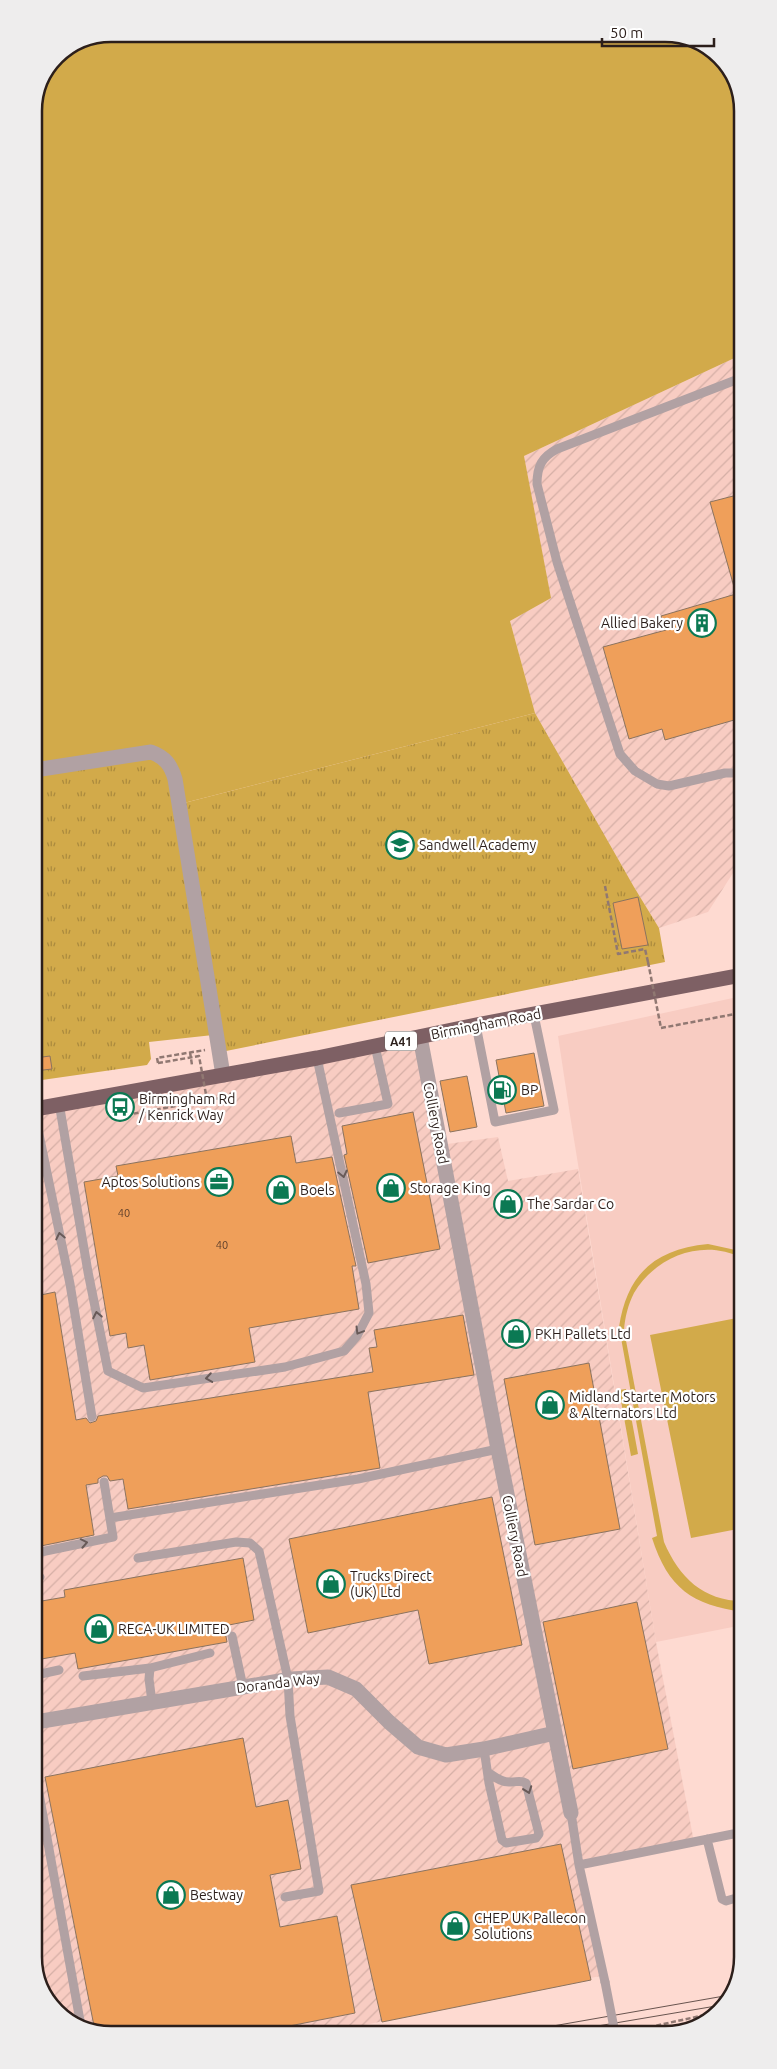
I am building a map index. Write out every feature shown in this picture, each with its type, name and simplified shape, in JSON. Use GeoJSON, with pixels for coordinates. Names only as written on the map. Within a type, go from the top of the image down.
{"type":"FeatureCollection","features":[{"type":"Feature","properties":{"kind":"highway","name":"Birmingham Road"},"geometry":{"type":"LineString","coordinates":[[43,1106],[317,1058],[476,1025],[734,977]]}},
{"type":"Feature","properties":{"kind":"street"},"geometry":{"type":"LineString","coordinates":[[43,769],[151,752],[160,755],[170,764],[175,779],[223,1075]]}},
{"type":"Feature","properties":{"kind":"street","name":"Colliery Road"},"geometry":{"type":"LineString","coordinates":[[420,1037],[498,1449],[571,1813]]}},
{"type":"Feature","properties":{"kind":"street","name":"Doranda Way"},"geometry":{"type":"LineString","coordinates":[[43,1721],[288,1680],[328,1677],[356,1689],[389,1722],[418,1747],[446,1755],[484,1749],[555,1733]]}},
{"type":"Feature","properties":{"kind":"lane"},"geometry":{"type":"LineString","coordinates":[[734,381],[557,449],[542,459],[537,474],[537,484],[557,562],[620,754],[635,771],[657,784],[669,786],[734,773]]}},
{"type":"Feature","properties":{"kind":"lane"},"geometry":{"type":"LineString","coordinates":[[476,1025],[495,1122],[554,1110],[534,1015]]}},
{"type":"Feature","properties":{"kind":"lane"},"geometry":{"type":"LineString","coordinates":[[339,1113],[388,1104],[375,1046]]}},
{"type":"Feature","properties":{"kind":"lane"},"geometry":{"type":"LineString","coordinates":[[56,1104],[108,1371],[143,1388],[285,1367],[344,1351],[357,1336],[369,1313],[367,1294],[317,1058]]}},
{"type":"Feature","properties":{"kind":"lane"},"geometry":{"type":"LineString","coordinates":[[43,1154],[70,1284],[92,1417]]}},
{"type":"Feature","properties":{"kind":"lane"},"geometry":{"type":"LineString","coordinates":[[110,1518],[358,1479],[498,1449]]}},
{"type":"Feature","properties":{"kind":"lane"},"geometry":{"type":"LineString","coordinates":[[43,1552],[113,1537],[104,1482]]}},
{"type":"Feature","properties":{"kind":"lane"},"geometry":{"type":"LineString","coordinates":[[138,1558],[236,1542],[250,1543],[259,1551],[288,1680],[290,1716],[319,1891],[285,1898]]}},
{"type":"Feature","properties":{"kind":"lane"},"geometry":{"type":"LineString","coordinates":[[232,1636],[243,1687]]}},
{"type":"Feature","properties":{"kind":"lane"},"geometry":{"type":"LineString","coordinates":[[83,1676],[150,1668],[210,1653]]}},
{"type":"Feature","properties":{"kind":"lane"},"geometry":{"type":"LineString","coordinates":[[150,1668],[149,1679],[152,1702]]}},
{"type":"Feature","properties":{"kind":"lane"},"geometry":{"type":"LineString","coordinates":[[43,1673],[59,1670]]}},
{"type":"Feature","properties":{"kind":"lane"},"geometry":{"type":"LineString","coordinates":[[484,1749],[489,1783],[502,1840],[506,1843],[536,1838],[538,1834],[526,1782],[522,1780],[508,1783],[499,1780],[489,1773]]}},
{"type":"Feature","properties":{"kind":"lane","name":"Colliery Road"},"geometry":{"type":"LineString","coordinates":[[571,1813],[579,1865],[614,2026]]}},
{"type":"Feature","properties":{"kind":"lane"},"geometry":{"type":"LineString","coordinates":[[43,1816],[80,2018]]}},
{"type":"Feature","properties":{"kind":"lane"},"geometry":{"type":"LineString","coordinates":[[579,1865],[734,1834]]}},
{"type":"Feature","properties":{"kind":"lane"},"geometry":{"type":"LineString","coordinates":[[707,1839],[722,1899],[726,1901],[734,1899]]}},
{"type":"Feature","properties":{"kind":"path"},"geometry":{"type":"LineString","coordinates":[[605,886],[618,954],[645,950],[661,1028],[734,1014]]}},
{"type":"Feature","properties":{"kind":"path"},"geometry":{"type":"LineString","coordinates":[[197,1051],[157,1058],[158,1063],[199,1056],[207,1100]]}},
{"type":"Feature","properties":{"kind":"path"},"geometry":{"type":"LineString","coordinates":[[188,1053],[192,1065]]}},
{"type":"Feature","properties":{"kind":"path"},"geometry":{"type":"LineString","coordinates":[[124,1108],[126,1115],[231,1096],[230,1090]]}},
{"type":"Feature","properties":{"kind":"path"},"geometry":{"type":"LineString","coordinates":[[658,2026],[700,2017]]}},
{"type":"Feature","properties":{"kind":"shaded area"},"geometry":{"type":"Polygon","coordinates":[[[734,358],[734,871],[708,912],[659,928],[535,713],[510,621],[550,598],[524,456],[734,358]]]}},
{"type":"Feature","properties":{"kind":"shaded area"},"geometry":{"type":"Polygon","coordinates":[[[734,998],[734,1627],[656,1642],[558,1036],[734,998]]]}},
{"type":"Feature","properties":{"kind":"shaded area"},"geometry":{"type":"Polygon","coordinates":[[[420,1037],[440,1145],[498,1137],[508,1181],[578,1169],[656,1642],[694,1842],[579,1865],[605,1975],[360,2026],[107,2026],[89,2023],[77,2017],[54,1996],[43,1966],[43,1106],[420,1037]]]}},
{"type":"Feature","properties":{"kind":"green space"},"geometry":{"type":"Polygon","coordinates":[[[103,43],[670,43],[679,44],[700,52],[711,60],[725,77],[734,103],[734,358],[524,456],[551,598],[510,621],[535,713],[184,803],[43,777],[43,107],[45,94],[57,70],[77,52],[89,46],[103,43]]]}},
{"type":"Feature","properties":{"kind":"green space","name":"Sandwell Academy"},"geometry":{"type":"Polygon","coordinates":[[[535,713],[659,928],[665,962],[221,1052],[184,803],[535,713]]]}},
{"type":"Feature","properties":{"kind":"green space"},"geometry":{"type":"Polygon","coordinates":[[[150,757],[162,762],[169,775],[213,1035],[149,1042],[151,1059],[147,1065],[43,1080],[43,775],[150,757]]]}},
{"type":"Feature","properties":{"kind":"green space"},"geometry":{"type":"Polygon","coordinates":[[[708,1244],[734,1250],[734,1255],[712,1250],[696,1251],[668,1260],[643,1280],[634,1293],[627,1311],[624,1330],[664,1542],[677,1566],[694,1585],[716,1597],[734,1600],[734,1610],[710,1605],[684,1591],[674,1582],[658,1555],[652,1538],[657,1536],[619,1327],[629,1292],[637,1279],[659,1258],[689,1247],[708,1244]]]}},
{"type":"Feature","properties":{"kind":"green space"},"geometry":{"type":"Polygon","coordinates":[[[734,1319],[734,1530],[691,1538],[650,1335],[734,1319]]]}},
{"type":"Feature","properties":{"kind":"green space"},"geometry":{"type":"Polygon","coordinates":[[[626,1389],[638,1454],[631,1456],[619,1390],[626,1389]]]}},
{"type":"Feature","properties":{"kind":"building","name":"Allied Bakery"},"geometry":{"type":"Polygon","coordinates":[[[734,496],[734,587],[710,502],[734,496]]]}},
{"type":"Feature","properties":{"kind":"building","name":"Allied Bakery"},"geometry":{"type":"Polygon","coordinates":[[[734,595],[734,720],[665,740],[662,729],[629,739],[603,647],[666,630],[661,616],[734,595]]]}},
{"type":"Feature","properties":{"kind":"building"},"geometry":{"type":"Polygon","coordinates":[[[638,897],[648,945],[622,949],[613,903],[638,897]]]}},
{"type":"Feature","properties":{"kind":"building"},"geometry":{"type":"Polygon","coordinates":[[[534,1053],[544,1106],[506,1113],[496,1060],[534,1053]]]}},
{"type":"Feature","properties":{"kind":"building"},"geometry":{"type":"Polygon","coordinates":[[[50,1056],[52,1069],[43,1070],[43,1057],[50,1056]]]}},
{"type":"Feature","properties":{"kind":"building"},"geometry":{"type":"Polygon","coordinates":[[[467,1076],[477,1127],[450,1132],[440,1081],[467,1076]]]}},
{"type":"Feature","properties":{"kind":"building","name":"Storage King"},"geometry":{"type":"Polygon","coordinates":[[[413,1112],[440,1249],[368,1263],[344,1155],[347,1154],[342,1126],[413,1112]]]}},
{"type":"Feature","properties":{"kind":"building"},"geometry":{"type":"Polygon","coordinates":[[[291,1136],[296,1163],[332,1157],[356,1266],[352,1266],[359,1309],[249,1328],[255,1362],[150,1380],[144,1345],[128,1348],[126,1333],[110,1336],[84,1182],[118,1176],[116,1166],[291,1136]]]}},
{"type":"Feature","properties":{"kind":"building"},"geometry":{"type":"Polygon","coordinates":[[[55,1292],[76,1420],[86,1418],[90,1423],[96,1421],[98,1416],[373,1372],[369,1348],[377,1347],[374,1330],[463,1315],[474,1375],[368,1392],[380,1468],[128,1509],[123,1479],[110,1481],[107,1476],[103,1476],[98,1479],[98,1483],[86,1485],[94,1535],[43,1546],[43,1295],[55,1292]]]}},
{"type":"Feature","properties":{"kind":"building"},"geometry":{"type":"Polygon","coordinates":[[[589,1363],[620,1529],[535,1545],[504,1379],[589,1363]]]}},
{"type":"Feature","properties":{"kind":"building"},"geometry":{"type":"Polygon","coordinates":[[[492,1497],[522,1645],[429,1664],[418,1610],[308,1633],[289,1539],[492,1497]]]}},
{"type":"Feature","properties":{"kind":"building"},"geometry":{"type":"Polygon","coordinates":[[[243,1558],[254,1620],[224,1626],[227,1642],[78,1669],[75,1653],[43,1659],[43,1601],[65,1597],[64,1590],[243,1558]]]}},
{"type":"Feature","properties":{"kind":"building"},"geometry":{"type":"Polygon","coordinates":[[[637,1602],[668,1749],[573,1769],[543,1622],[637,1602]]]}},
{"type":"Feature","properties":{"kind":"building","name":"Bestway"},"geometry":{"type":"Polygon","coordinates":[[[243,1738],[256,1807],[288,1800],[301,1869],[270,1875],[280,1927],[337,1916],[355,2013],[289,2026],[107,2026],[94,2024],[45,1777],[243,1738]]]}},
{"type":"Feature","properties":{"kind":"building"},"geometry":{"type":"Polygon","coordinates":[[[561,1844],[591,1980],[382,2022],[351,1885],[561,1844]]]}},
{"type":"Feature","properties":{"kind":"tram line"},"geometry":{"type":"LineString","coordinates":[[553,2026],[722,1996]]}},
{"type":"Feature","properties":{"kind":"tram line"},"geometry":{"type":"LineString","coordinates":[[598,2026],[713,2006]]}},
{"type":"Feature","properties":{"kind":"place","name":"Allied Bakery"},"geometry":{"type":"Point","coordinates":[702,623]}},
{"type":"Feature","properties":{"kind":"place","name":"Sandwell Academy"},"geometry":{"type":"Point","coordinates":[400,845]}},
{"type":"Feature","properties":{"kind":"place","name":"BP"},"geometry":{"type":"Point","coordinates":[502,1090]}},
{"type":"Feature","properties":{"kind":"place","name":"Birmingham Rd / Kenrick Way"},"geometry":{"type":"Point","coordinates":[120,1107]}},
{"type":"Feature","properties":{"kind":"place","name":"Aptos Solutions"},"geometry":{"type":"Point","coordinates":[219,1182]}},
{"type":"Feature","properties":{"kind":"place","name":"Storage King"},"geometry":{"type":"Point","coordinates":[391,1188]}},
{"type":"Feature","properties":{"kind":"place","name":"Boels"},"geometry":{"type":"Point","coordinates":[281,1190]}},
{"type":"Feature","properties":{"kind":"place","name":"The Sardar Co"},"geometry":{"type":"Point","coordinates":[508,1204]}},
{"type":"Feature","properties":{"kind":"place","name":"PKH Pallets Ltd"},"geometry":{"type":"Point","coordinates":[516,1334]}},
{"type":"Feature","properties":{"kind":"place","name":"Midland Starter Motors & Alternators Ltd"},"geometry":{"type":"Point","coordinates":[550,1405]}},
{"type":"Feature","properties":{"kind":"place","name":"Trucks Direct (UK) Ltd"},"geometry":{"type":"Point","coordinates":[331,1584]}},
{"type":"Feature","properties":{"kind":"place","name":"RECA-UK LIMITED"},"geometry":{"type":"Point","coordinates":[99,1629]}},
{"type":"Feature","properties":{"kind":"place","name":"Bestway"},"geometry":{"type":"Point","coordinates":[171,1895]}},
{"type":"Feature","properties":{"kind":"place","name":"CHEP UK Pallecon Solutions"},"geometry":{"type":"Point","coordinates":[455,1926]}}]}
